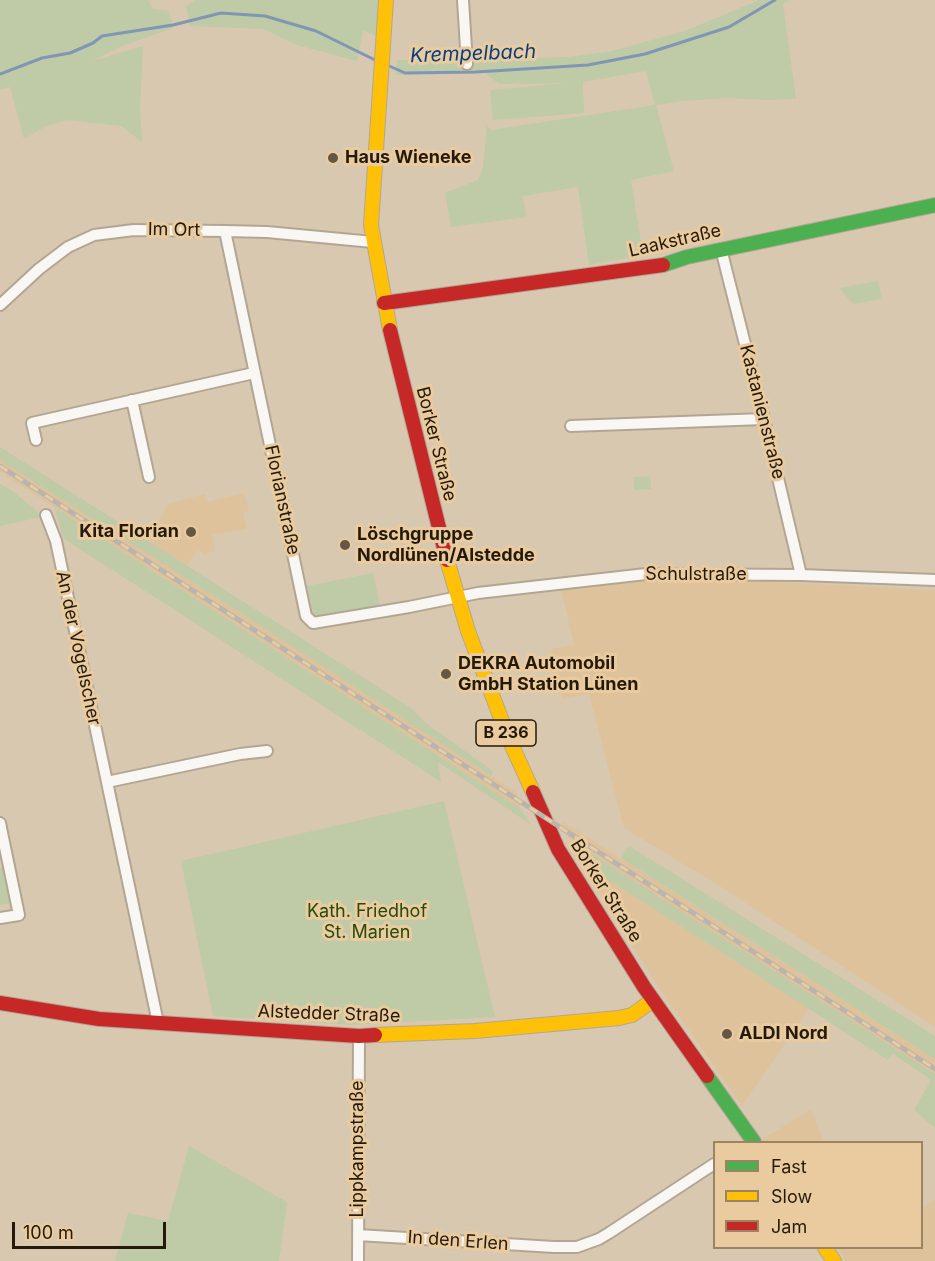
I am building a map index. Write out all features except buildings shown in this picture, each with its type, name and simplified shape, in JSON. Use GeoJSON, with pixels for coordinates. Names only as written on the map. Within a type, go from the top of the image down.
{"type":"FeatureCollection","features":[{"type":"Feature","properties":{"kind":"main road","name":"Borker Straße"},"geometry":{"type":"LineString","coordinates":[[386,0],[372,200],[373,243],[384,303],[416,441],[457,597],[491,696],[549,831],[653,1000],[750,1141]]}},
{"type":"Feature","properties":{"kind":"main road","name":"Laakstraße"},"geometry":{"type":"LineString","coordinates":[[384,303],[649,268],[687,256],[935,205]]}},
{"type":"Feature","properties":{"kind":"main road","name":"Alstedder Straße"},"geometry":{"type":"LineString","coordinates":[[0,1003],[74,1016],[359,1036],[475,1031],[620,1018],[632,1015],[653,1000]]}},
{"type":"Feature","properties":{"kind":"street"},"geometry":{"type":"LineString","coordinates":[[463,0],[467,64]]}},
{"type":"Feature","properties":{"kind":"street","name":"Im Ort"},"geometry":{"type":"LineString","coordinates":[[0,305],[46,264],[68,248],[94,235],[134,230],[267,232],[373,243]]}},
{"type":"Feature","properties":{"kind":"street","name":"Florianstraße"},"geometry":{"type":"LineString","coordinates":[[225,231],[306,616],[309,620],[318,623],[457,597]]}},
{"type":"Feature","properties":{"kind":"street","name":"Kastanienstraße"},"geometry":{"type":"LineString","coordinates":[[721,249],[801,575]]}},
{"type":"Feature","properties":{"kind":"street"},"geometry":{"type":"LineString","coordinates":[[36,440],[32,423],[254,373]]}},
{"type":"Feature","properties":{"kind":"street"},"geometry":{"type":"LineString","coordinates":[[132,400],[149,477]]}},
{"type":"Feature","properties":{"kind":"street"},"geometry":{"type":"LineString","coordinates":[[571,426],[764,418]]}},
{"type":"Feature","properties":{"kind":"street","name":"An der Vogelscher"},"geometry":{"type":"LineString","coordinates":[[46,514],[56,541],[158,1023]]}},
{"type":"Feature","properties":{"kind":"street","name":"Schulstraße"},"geometry":{"type":"LineString","coordinates":[[457,597],[646,574],[801,575],[935,580]]}},
{"type":"Feature","properties":{"kind":"street"},"geometry":{"type":"LineString","coordinates":[[107,782],[240,754],[267,751]]}},
{"type":"Feature","properties":{"kind":"street"},"geometry":{"type":"LineString","coordinates":[[0,823],[19,915],[0,918]]}},
{"type":"Feature","properties":{"kind":"street","name":"Lippkampstraße"},"geometry":{"type":"LineString","coordinates":[[358,1261],[359,1036]]}},
{"type":"Feature","properties":{"kind":"street","name":"In den Erlen"},"geometry":{"type":"LineString","coordinates":[[358,1235],[577,1247],[599,1239],[713,1165]]}},
{"type":"Feature","properties":{"kind":"shaded area"},"geometry":{"type":"Polygon","coordinates":[[[0,460],[266,629],[517,793],[521,809],[0,472],[0,460]]]}},
{"type":"Feature","properties":{"kind":"shaded area","name":"Kita Florian"},"geometry":{"type":"Polygon","coordinates":[[[244,493],[249,511],[243,513],[247,529],[212,535],[215,550],[205,555],[197,550],[187,565],[148,541],[168,504],[205,494],[207,502],[244,493]]]}},
{"type":"Feature","properties":{"kind":"shaded area"},"geometry":{"type":"Polygon","coordinates":[[[679,580],[935,590],[935,1027],[723,888],[624,828],[589,694],[562,699],[551,649],[574,645],[561,589],[608,583],[679,580]]]}},
{"type":"Feature","properties":{"kind":"shaded area"},"geometry":{"type":"Polygon","coordinates":[[[562,821],[935,1059],[935,1074],[569,840],[562,821]]]}},
{"type":"Feature","properties":{"kind":"shaded area"},"geometry":{"type":"Polygon","coordinates":[[[597,872],[809,1009],[742,1106],[652,977],[589,876],[597,872]]]}},
{"type":"Feature","properties":{"kind":"shaded area"},"geometry":{"type":"Polygon","coordinates":[[[811,1109],[824,1141],[764,1141],[763,1139],[811,1109]]]}},
{"type":"Feature","properties":{"kind":"shaded area"},"geometry":{"type":"Polygon","coordinates":[[[935,1199],[935,1261],[846,1261],[838,1249],[923,1249],[923,1207],[935,1199]]]}},
{"type":"Feature","properties":{"kind":"green space"},"geometry":{"type":"Polygon","coordinates":[[[0,0],[148,0],[153,9],[169,11],[173,28],[122,46],[92,61],[143,46],[140,107],[142,142],[121,126],[68,120],[46,126],[24,139],[10,87],[0,90],[0,0]]]}},
{"type":"Feature","properties":{"kind":"green space"},"geometry":{"type":"Polygon","coordinates":[[[195,0],[386,0],[383,39],[363,30],[357,61],[297,45],[264,29],[190,26],[186,6],[195,0]]]}},
{"type":"Feature","properties":{"kind":"green space"},"geometry":{"type":"Polygon","coordinates":[[[759,0],[790,0],[783,4],[796,99],[728,98],[656,105],[674,171],[631,180],[643,255],[589,265],[578,187],[523,196],[526,217],[451,227],[445,193],[478,180],[483,168],[487,126],[491,130],[655,105],[646,71],[583,82],[584,113],[493,120],[490,90],[567,83],[499,84],[485,73],[396,75],[397,60],[471,61],[567,57],[608,52],[685,31],[759,0]]]}},
{"type":"Feature","properties":{"kind":"green space"},"geometry":{"type":"Polygon","coordinates":[[[878,281],[882,299],[853,304],[839,288],[878,281]]]}},
{"type":"Feature","properties":{"kind":"green space"},"geometry":{"type":"Polygon","coordinates":[[[0,447],[411,708],[427,724],[493,771],[491,776],[266,629],[0,460],[0,447]]]}},
{"type":"Feature","properties":{"kind":"green space"},"geometry":{"type":"Polygon","coordinates":[[[650,476],[651,489],[634,490],[634,477],[650,476]]]}},
{"type":"Feature","properties":{"kind":"green space"},"geometry":{"type":"Polygon","coordinates":[[[0,484],[35,509],[41,517],[0,526],[0,484]]]}},
{"type":"Feature","properties":{"kind":"green space"},"geometry":{"type":"Polygon","coordinates":[[[55,508],[521,809],[530,824],[438,762],[441,782],[63,538],[55,508]]]}},
{"type":"Feature","properties":{"kind":"green space"},"geometry":{"type":"Polygon","coordinates":[[[373,573],[380,605],[314,616],[307,586],[373,573]]]}},
{"type":"Feature","properties":{"kind":"green space","name":"Kath. Friedhof St. Marien"},"geometry":{"type":"Polygon","coordinates":[[[444,801],[495,1017],[350,1025],[213,1016],[181,861],[444,801]]]}},
{"type":"Feature","properties":{"kind":"green space"},"geometry":{"type":"Polygon","coordinates":[[[573,842],[935,1074],[935,1128],[914,1110],[931,1080],[893,1054],[888,1060],[597,872],[589,876],[571,848],[573,842]]]}},
{"type":"Feature","properties":{"kind":"green space"},"geometry":{"type":"Polygon","coordinates":[[[629,846],[935,1036],[935,1059],[621,858],[629,846]]]}},
{"type":"Feature","properties":{"kind":"green space"},"geometry":{"type":"Polygon","coordinates":[[[0,868],[4,868],[10,903],[0,905],[0,868]]]}},
{"type":"Feature","properties":{"kind":"green space"},"geometry":{"type":"Polygon","coordinates":[[[189,1146],[287,1202],[279,1261],[115,1261],[128,1213],[168,1221],[189,1146]]]}},
{"type":"Feature","properties":{"kind":"waterway","name":"Krempelbach"},"geometry":{"type":"LineString","coordinates":[[387,65],[405,73],[476,72],[588,65],[645,54],[729,27],[775,0]]}},
{"type":"Feature","properties":{"kind":"waterway","name":"Krempelbach"},"geometry":{"type":"LineString","coordinates":[[0,74],[42,58],[70,53],[93,43],[102,36],[173,25],[221,13],[265,16],[316,31],[375,60]]}},
{"type":"Feature","properties":{"kind":"railway"},"geometry":{"type":"LineString","coordinates":[[0,466],[935,1069]]}},
{"type":"Feature","properties":{"kind":"traffic: fast"},"geometry":{"type":"LineString","coordinates":[[663,265],[687,257],[935,205]]}},
{"type":"Feature","properties":{"kind":"traffic: fast"},"geometry":{"type":"LineString","coordinates":[[707,1076],[753,1141]]}},
{"type":"Feature","properties":{"kind":"traffic: slow"},"geometry":{"type":"LineString","coordinates":[[386,0],[371,225],[390,330]]}},
{"type":"Feature","properties":{"kind":"traffic: slow"},"geometry":{"type":"LineString","coordinates":[[447,560],[468,631],[508,737],[533,792]]}},
{"type":"Feature","properties":{"kind":"traffic: slow"},"geometry":{"type":"LineString","coordinates":[[375,1035],[475,1031],[619,1018],[632,1015],[653,1000]]}},
{"type":"Feature","properties":{"kind":"traffic: slow"},"geometry":{"type":"LineString","coordinates":[[826,1249],[834,1261]]}},
{"type":"Feature","properties":{"kind":"traffic: jam"},"geometry":{"type":"LineString","coordinates":[[384,303],[663,265]]}},
{"type":"Feature","properties":{"kind":"traffic: jam"},"geometry":{"type":"LineString","coordinates":[[390,330],[447,560]]}},
{"type":"Feature","properties":{"kind":"traffic: jam"},"geometry":{"type":"LineString","coordinates":[[533,792],[558,849],[644,987],[707,1076]]}},
{"type":"Feature","properties":{"kind":"traffic: jam"},"geometry":{"type":"LineString","coordinates":[[0,1003],[99,1019],[359,1036],[375,1035]]}},
{"type":"Feature","properties":{"kind":"place","name":"Haus Wieneke"},"geometry":{"type":"Point","coordinates":[333,158]}},
{"type":"Feature","properties":{"kind":"place","name":"Kita Florian"},"geometry":{"type":"Point","coordinates":[191,532]}},
{"type":"Feature","properties":{"kind":"place","name":"Löschgruppe Nordlünen/Alstedde"},"geometry":{"type":"Point","coordinates":[345,545]}},
{"type":"Feature","properties":{"kind":"place","name":"DEKRA Automobil GmbH Station Lünen"},"geometry":{"type":"Point","coordinates":[446,674]}},
{"type":"Feature","properties":{"kind":"place","name":"ALDI Nord"},"geometry":{"type":"Point","coordinates":[727,1034]}}]}
